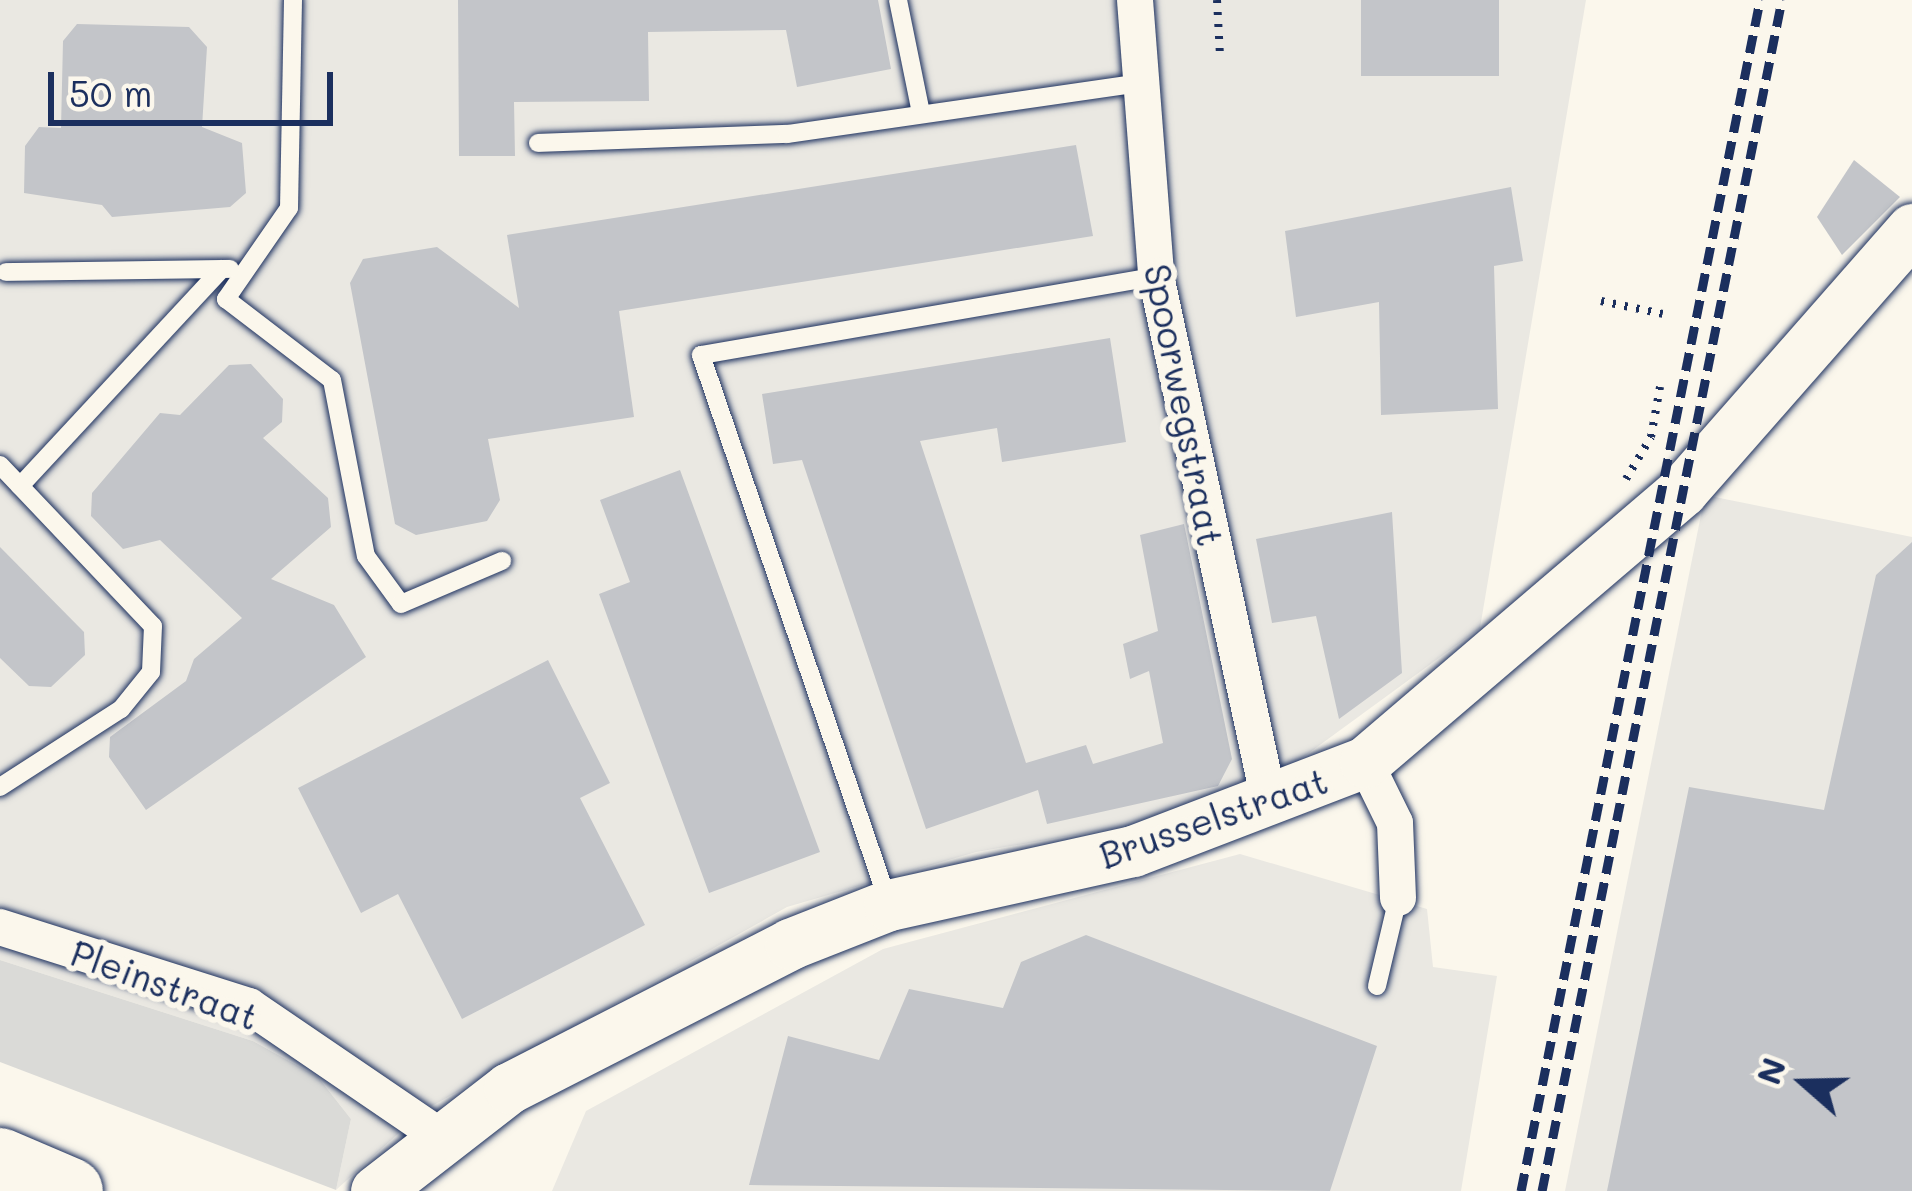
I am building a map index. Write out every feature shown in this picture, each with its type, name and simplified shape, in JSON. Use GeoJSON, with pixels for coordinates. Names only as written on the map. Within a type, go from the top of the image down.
{"type":"FeatureCollection","features":[{"type":"Feature","properties":{"kind":"highway"},"geometry":{"type":"LineString","coordinates":[[0,1161],[70,1191]]}},
{"type":"Feature","properties":{"kind":"street","name":"Spoorwegstraat"},"geometry":{"type":"LineString","coordinates":[[1135,0],[1156,276],[1270,805]]}},
{"type":"Feature","properties":{"kind":"street","name":"Brusselstraat"},"geometry":{"type":"LineString","coordinates":[[376,1191],[441,1137],[673,999],[889,905],[1133,850],[1270,805],[1365,762],[1682,490],[1910,236]]}},
{"type":"Feature","properties":{"kind":"street"},"geometry":{"type":"LineString","coordinates":[[1365,762],[1395,824],[1398,898]]}},
{"type":"Feature","properties":{"kind":"street","name":"Pleinstraat"},"geometry":{"type":"LineString","coordinates":[[0,926],[249,1006],[441,1137]]}},
{"type":"Feature","properties":{"kind":"lane"},"geometry":{"type":"LineString","coordinates":[[293,0],[290,208],[226,299],[332,380],[366,556],[401,604],[502,561]]}},
{"type":"Feature","properties":{"kind":"lane"},"geometry":{"type":"LineString","coordinates":[[898,0],[921,113]]}},
{"type":"Feature","properties":{"kind":"lane"},"geometry":{"type":"LineString","coordinates":[[538,143],[787,134],[1139,82]]}},
{"type":"Feature","properties":{"kind":"lane"},"geometry":{"type":"LineString","coordinates":[[20,486],[222,269]]}},
{"type":"Feature","properties":{"kind":"lane"},"geometry":{"type":"LineString","coordinates":[[6,272],[247,269]]}},
{"type":"Feature","properties":{"kind":"lane"},"geometry":{"type":"LineString","coordinates":[[889,905],[701,356],[1156,276]]}},
{"type":"Feature","properties":{"kind":"lane"},"geometry":{"type":"LineString","coordinates":[[0,465],[153,626],[152,672],[121,709],[0,788]]}},
{"type":"Feature","properties":{"kind":"lane"},"geometry":{"type":"LineString","coordinates":[[1377,986],[1398,898]]}},
{"type":"Feature","properties":{"kind":"path"},"geometry":{"type":"LineString","coordinates":[[1217,0],[1220,55]]}},
{"type":"Feature","properties":{"kind":"path"},"geometry":{"type":"LineString","coordinates":[[1601,301],[1663,314]]}},
{"type":"Feature","properties":{"kind":"shaded area"},"geometry":{"type":"Polygon","coordinates":[[[0,0],[1586,0],[1480,628],[1276,777],[1151,822],[976,852],[787,907],[423,1111],[336,1190],[351,1119],[318,1077],[253,1041],[0,960],[0,0]]]}},
{"type":"Feature","properties":{"kind":"shaded area"},"geometry":{"type":"Polygon","coordinates":[[[1705,495],[1912,537],[1912,1191],[1565,1191],[1705,495]]]}},
{"type":"Feature","properties":{"kind":"shaded area"},"geometry":{"type":"Polygon","coordinates":[[[1240,854],[1427,909],[1433,967],[1497,976],[1461,1191],[552,1191],[586,1111],[883,949],[1240,854]]]}},
{"type":"Feature","properties":{"kind":"shaded area"},"geometry":{"type":"Polygon","coordinates":[[[0,960],[253,1041],[318,1077],[351,1119],[336,1190],[0,1062],[0,960]]]}},
{"type":"Feature","properties":{"kind":"building"},"geometry":{"type":"Polygon","coordinates":[[[458,0],[878,0],[891,69],[797,87],[786,30],[648,32],[649,101],[514,102],[515,156],[459,156],[458,0]]]}},
{"type":"Feature","properties":{"kind":"building"},"geometry":{"type":"Polygon","coordinates":[[[1361,0],[1499,0],[1499,76],[1361,76],[1361,0]]]}},
{"type":"Feature","properties":{"kind":"building"},"geometry":{"type":"Polygon","coordinates":[[[77,24],[189,27],[207,47],[202,127],[242,143],[246,193],[230,207],[112,217],[102,205],[24,193],[25,146],[39,127],[61,128],[63,41],[77,24]]]}},
{"type":"Feature","properties":{"kind":"building"},"geometry":{"type":"Polygon","coordinates":[[[1076,145],[1093,236],[619,311],[634,417],[488,439],[500,500],[487,521],[416,535],[395,524],[350,283],[363,259],[437,247],[519,308],[507,235],[1076,145]]]}},
{"type":"Feature","properties":{"kind":"building"},"geometry":{"type":"Polygon","coordinates":[[[1854,160],[1900,197],[1842,255],[1817,217],[1854,160]]]}},
{"type":"Feature","properties":{"kind":"building"},"geometry":{"type":"Polygon","coordinates":[[[1511,187],[1523,261],[1494,266],[1498,409],[1381,415],[1379,302],[1296,317],[1285,231],[1511,187]]]}},
{"type":"Feature","properties":{"kind":"building"},"geometry":{"type":"Polygon","coordinates":[[[1110,338],[1126,442],[1002,462],[997,428],[920,441],[1026,763],[1086,745],[1093,764],[1163,743],[1149,671],[1130,679],[1123,644],[1158,631],[1140,535],[1184,524],[1232,759],[1218,786],[1047,824],[1038,790],[926,829],[802,460],[773,464],[762,394],[1110,338]]]}},
{"type":"Feature","properties":{"kind":"building"},"geometry":{"type":"Polygon","coordinates":[[[251,364],[283,399],[282,422],[263,438],[328,498],[331,527],[271,579],[334,605],[366,657],[146,810],[109,757],[110,737],[186,681],[194,659],[242,618],[160,540],[123,549],[91,516],[92,493],[160,413],[180,415],[229,365],[251,364]]]}},
{"type":"Feature","properties":{"kind":"building"},"geometry":{"type":"Polygon","coordinates":[[[680,470],[820,852],[709,893],[599,594],[630,582],[600,500],[680,470]]]}},
{"type":"Feature","properties":{"kind":"building"},"geometry":{"type":"Polygon","coordinates":[[[1392,512],[1402,673],[1339,719],[1316,616],[1272,623],[1256,539],[1392,512]]]}},
{"type":"Feature","properties":{"kind":"building"},"geometry":{"type":"Polygon","coordinates":[[[1912,542],[1912,1191],[1607,1191],[1689,787],[1824,810],[1876,575],[1912,542]]]}},
{"type":"Feature","properties":{"kind":"building"},"geometry":{"type":"Polygon","coordinates":[[[0,547],[84,632],[85,655],[51,687],[29,686],[0,658],[0,547]]]}},
{"type":"Feature","properties":{"kind":"building"},"geometry":{"type":"Polygon","coordinates":[[[548,660],[610,783],[580,798],[645,925],[462,1019],[398,894],[361,913],[298,788],[548,660]]]}},
{"type":"Feature","properties":{"kind":"building"},"geometry":{"type":"Polygon","coordinates":[[[1086,935],[1377,1046],[1330,1191],[749,1185],[788,1036],[879,1060],[909,989],[1003,1008],[1021,962],[1086,935]]]}},
{"type":"Feature","properties":{"kind":"railway"},"geometry":{"type":"LineString","coordinates":[[1521,1191],[1760,0]]}},
{"type":"Feature","properties":{"kind":"railway"},"geometry":{"type":"LineString","coordinates":[[1542,1191],[1782,0]]}}]}
